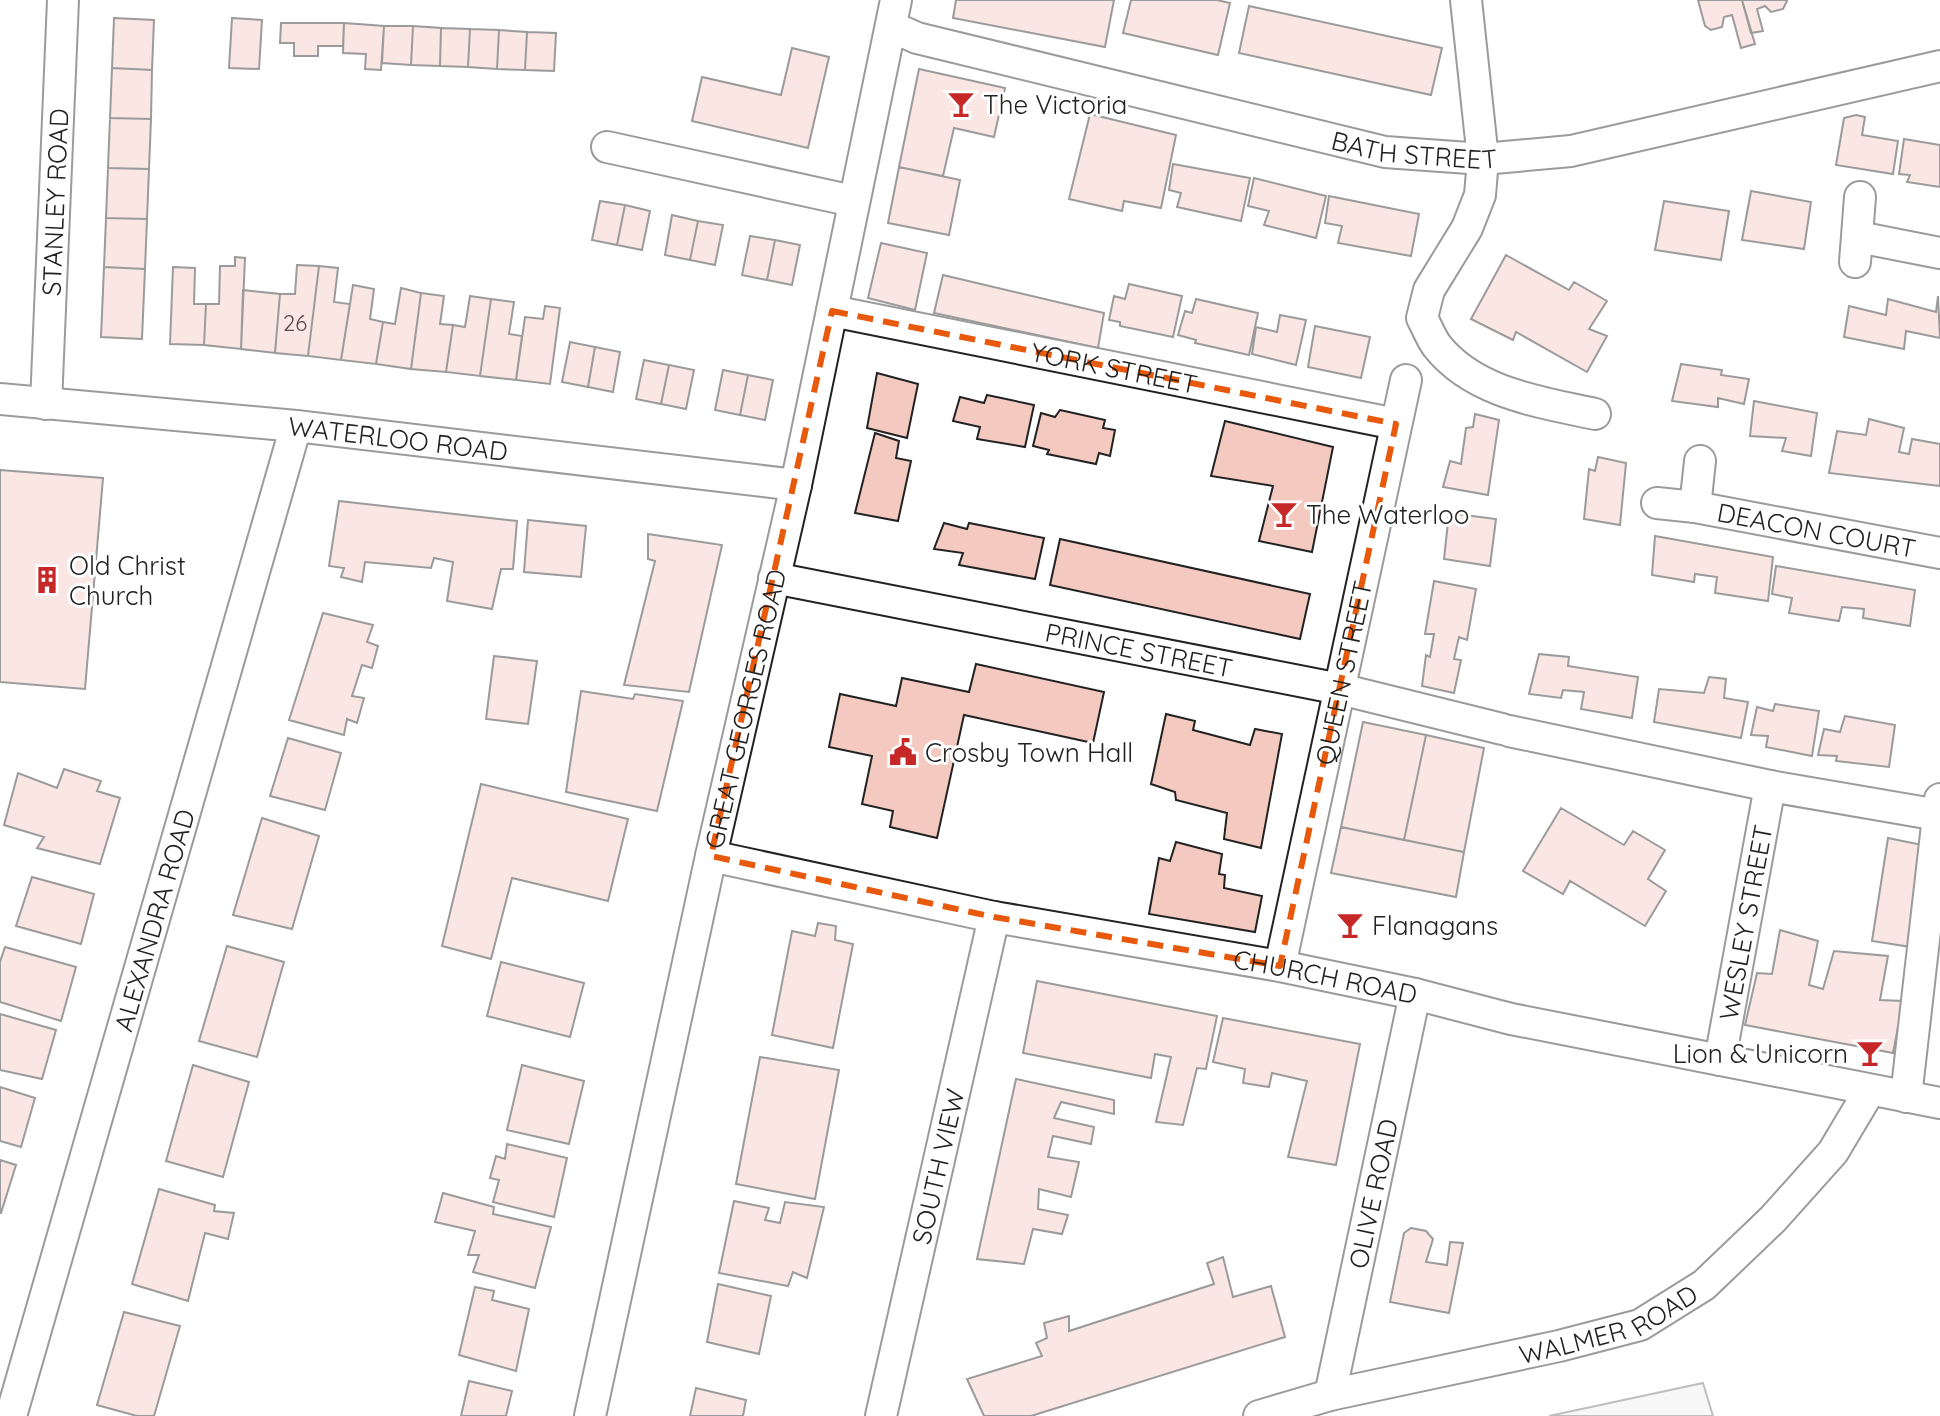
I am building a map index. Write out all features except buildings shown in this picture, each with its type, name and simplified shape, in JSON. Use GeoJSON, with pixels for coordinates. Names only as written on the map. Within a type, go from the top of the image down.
{"type":"FeatureCollection","features":[{"type":"Feature","properties":{"kind":"street","name":"STANLEY ROAD"},"geometry":{"type":"LineString","coordinates":[[46,404],[63,0]]}},
{"type":"Feature","properties":{"kind":"street"},"geometry":{"type":"LineString","coordinates":[[1466,0],[1483,159],[1480,195],[1467,228],[1429,290],[1422,318],[1438,346],[1464,370],[1514,397],[1595,414]]}},
{"type":"Feature","properties":{"kind":"street","name":"BATH STREET"},"geometry":{"type":"LineString","coordinates":[[894,14],[917,38],[1385,152],[1483,159],[1571,151],[1940,66]]}},
{"type":"Feature","properties":{"kind":"street","name":"GREAT GEORGES ROAD"},"geometry":{"type":"LineString","coordinates":[[590,1416],[711,856],[796,485],[894,14]]}},
{"type":"Feature","properties":{"kind":"street"},"geometry":{"type":"LineString","coordinates":[[607,147],[853,201]]}},
{"type":"Feature","properties":{"kind":"street"},"geometry":{"type":"LineString","coordinates":[[1860,197],[1856,250],[1940,253]]}},
{"type":"Feature","properties":{"kind":"street","name":"YORK STREET"},"geometry":{"type":"LineString","coordinates":[[832,311],[1396,424]]}},
{"type":"Feature","properties":{"kind":"street","name":"QUEEN STREET"},"geometry":{"type":"LineString","coordinates":[[1280,966],[1406,380]]}},
{"type":"Feature","properties":{"kind":"street","name":"WATERLOO ROAD"},"geometry":{"type":"LineString","coordinates":[[0,399],[296,426],[796,485]]}},
{"type":"Feature","properties":{"kind":"street","name":"ALEXANDRA ROAD"},"geometry":{"type":"LineString","coordinates":[[11,1416],[296,426]]}},
{"type":"Feature","properties":{"kind":"street","name":"DEACON COURT"},"geometry":{"type":"LineString","coordinates":[[1695,507],[1700,461]]}},
{"type":"Feature","properties":{"kind":"street","name":"DEACON COURT"},"geometry":{"type":"LineString","coordinates":[[1657,503],[1695,507],[1940,553]]}},
{"type":"Feature","properties":{"kind":"street","name":"PRINCE STREET"},"geometry":{"type":"LineString","coordinates":[[774,578],[1340,689],[1506,730],[1770,786]]}},
{"type":"Feature","properties":{"kind":"street"},"geometry":{"type":"LineString","coordinates":[[1770,786],[1939,807],[1906,1097]]}},
{"type":"Feature","properties":{"kind":"street","name":"WESLEY STREET"},"geometry":{"type":"LineString","coordinates":[[1720,1060],[1770,786]]}},
{"type":"Feature","properties":{"kind":"street","name":"CHURCH ROAD"},"geometry":{"type":"LineString","coordinates":[[711,856],[994,917],[1280,966],[1415,994],[1511,1019],[1940,1103]]}},
{"type":"Feature","properties":{"kind":"street","name":"SOUTH VIEW"},"geometry":{"type":"LineString","coordinates":[[881,1416],[994,917]]}},
{"type":"Feature","properties":{"kind":"street","name":"OLIVE ROAD"},"geometry":{"type":"LineString","coordinates":[[1330,1395],[1415,994]]}},
{"type":"Feature","properties":{"kind":"street","name":"WALMER ROAD"},"geometry":{"type":"LineString","coordinates":[[1259,1416],[1330,1395],[1559,1346],[1640,1325],[1704,1285],[1773,1219],[1833,1152],[1870,1090]]}},
{"type":"Feature","properties":{"kind":"highlighted area"},"geometry":{"type":"Polygon","coordinates":[[[832,311],[1396,424],[1280,966],[994,917],[711,856],[832,311]]]}},
{"type":"Feature","properties":{"kind":"shaded area"},"geometry":{"type":"Polygon","coordinates":[[[1703,1383],[1713,1416],[1549,1416],[1703,1383]]]}},
{"type":"Feature","properties":{"kind":"place","name":"The Victoria"},"geometry":{"type":"Point","coordinates":[961,104]}},
{"type":"Feature","properties":{"kind":"place","name":"The Waterloo"},"geometry":{"type":"Point","coordinates":[1284,514]}},
{"type":"Feature","properties":{"kind":"place","name":"Old Christ Church"},"geometry":{"type":"Point","coordinates":[47,580]}},
{"type":"Feature","properties":{"kind":"place","name":"Crosby Town Hall"},"geometry":{"type":"Point","coordinates":[903,752]}},
{"type":"Feature","properties":{"kind":"place","name":"Flanagans"},"geometry":{"type":"Point","coordinates":[1350,925]}},
{"type":"Feature","properties":{"kind":"place","name":"Lion & Unicorn"},"geometry":{"type":"Point","coordinates":[1870,1053]}}]}
